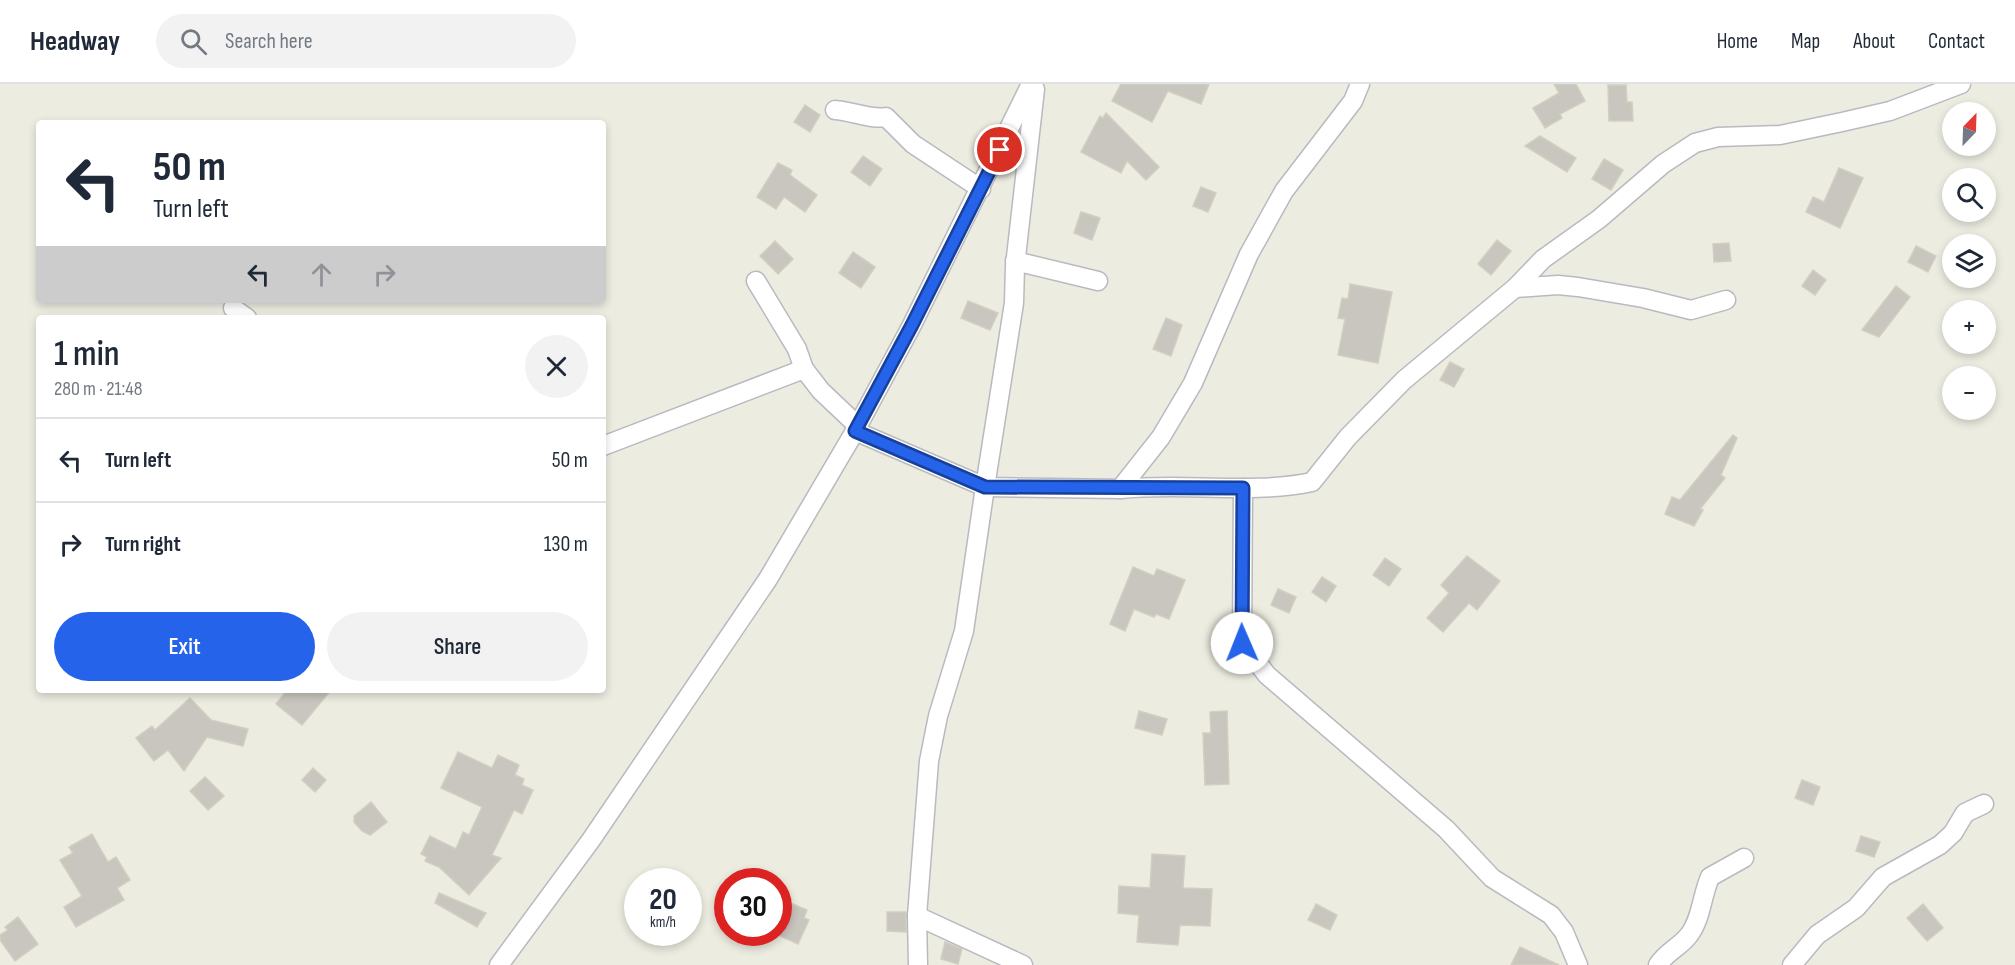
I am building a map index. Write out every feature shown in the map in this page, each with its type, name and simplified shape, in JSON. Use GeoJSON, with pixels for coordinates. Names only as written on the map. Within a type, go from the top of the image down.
{"type":"FeatureCollection","features":[{"type":"Feature","properties":{"kind":"street"},"geometry":{"type":"LineString","coordinates":[[499,965],[591,840],[768,579],[856,428],[912,325],[1033,84]]}},
{"type":"Feature","properties":{"kind":"street"},"geometry":{"type":"LineString","coordinates":[[918,965],[917,916],[929,761],[938,716],[964,631],[1014,303],[1015,261],[1033,84]]}},
{"type":"Feature","properties":{"kind":"street"},"geometry":{"type":"LineString","coordinates":[[1120,489],[1161,437],[1193,383],[1249,254],[1284,191],[1353,101],[1360,84]]}},
{"type":"Feature","properties":{"kind":"street"},"geometry":{"type":"LineString","coordinates":[[756,281],[794,344],[804,369],[856,428],[985,487],[1120,489],[1167,486],[1270,489],[1312,482],[1348,436],[1404,380],[1515,288],[1543,259],[1599,219],[1663,164],[1695,143],[1718,137],[1780,135],[1842,122],[1890,111],[1961,84]]}},
{"type":"Feature","properties":{"kind":"street"},"geometry":{"type":"LineString","coordinates":[[835,110],[855,112],[877,119],[886,117],[913,144],[981,189]]}},
{"type":"Feature","properties":{"kind":"street"},"geometry":{"type":"LineString","coordinates":[[1015,261],[1098,281]]}},
{"type":"Feature","properties":{"kind":"street"},"geometry":{"type":"LineString","coordinates":[[1515,288],[1558,285],[1578,287],[1643,298],[1691,310],[1726,300]]}},
{"type":"Feature","properties":{"kind":"street"},"geometry":{"type":"LineString","coordinates":[[606,445],[804,369]]}},
{"type":"Feature","properties":{"kind":"street"},"geometry":{"type":"LineString","coordinates":[[1243,488],[1242,643],[1251,656],[1292,698],[1446,829],[1492,878],[1551,915],[1564,932],[1578,965]]}},
{"type":"Feature","properties":{"kind":"street"},"geometry":{"type":"LineString","coordinates":[[1792,965],[1817,935],[1837,924],[1862,903],[1882,877],[1940,844],[1953,833],[1965,813],[1984,804]]}},
{"type":"Feature","properties":{"kind":"street"},"geometry":{"type":"LineString","coordinates":[[1658,965],[1667,953],[1689,935],[1695,924],[1710,877],[1744,858]]}},
{"type":"Feature","properties":{"kind":"street"},"geometry":{"type":"LineString","coordinates":[[917,916],[1023,965]]}},
{"type":"Feature","properties":{"kind":"building"},"geometry":{"type":"Polygon","coordinates":[[[1121,84],[1209,84],[1201,104],[1168,91],[1152,122],[1112,101],[1121,84]]]}},
{"type":"Feature","properties":{"kind":"building"},"geometry":{"type":"Polygon","coordinates":[[[1554,84],[1576,84],[1585,101],[1560,114],[1562,118],[1545,128],[1533,108],[1559,93],[1554,84]]]}},
{"type":"Feature","properties":{"kind":"building"},"geometry":{"type":"Polygon","coordinates":[[[1608,85],[1626,85],[1627,102],[1632,102],[1633,121],[1609,121],[1608,85]]]}},
{"type":"Feature","properties":{"kind":"building"},"geometry":{"type":"Polygon","coordinates":[[[805,105],[820,115],[810,132],[794,122],[805,105]]]}},
{"type":"Feature","properties":{"kind":"building"},"geometry":{"type":"Polygon","coordinates":[[[1106,113],[1159,167],[1146,180],[1127,161],[1121,173],[1081,152],[1100,116],[1103,118],[1106,113]]]}},
{"type":"Feature","properties":{"kind":"building"},"geometry":{"type":"Polygon","coordinates":[[[1540,136],[1576,158],[1567,172],[1525,146],[1540,136]]]}},
{"type":"Feature","properties":{"kind":"building"},"geometry":{"type":"Polygon","coordinates":[[[863,156],[882,169],[870,186],[851,172],[863,156]]]}},
{"type":"Feature","properties":{"kind":"building"},"geometry":{"type":"Polygon","coordinates":[[[1604,159],[1623,170],[1611,190],[1592,179],[1604,159]]]}},
{"type":"Feature","properties":{"kind":"building"},"geometry":{"type":"Polygon","coordinates":[[[778,163],[792,170],[790,175],[817,195],[805,212],[784,197],[776,209],[757,197],[778,163]]]}},
{"type":"Feature","properties":{"kind":"building"},"geometry":{"type":"Polygon","coordinates":[[[1839,168],[1863,178],[1840,228],[1806,212],[1813,197],[1824,202],[1839,168]]]}},
{"type":"Feature","properties":{"kind":"building"},"geometry":{"type":"Polygon","coordinates":[[[1201,187],[1216,193],[1208,212],[1193,206],[1201,187]]]}},
{"type":"Feature","properties":{"kind":"building"},"geometry":{"type":"Polygon","coordinates":[[[1081,212],[1100,218],[1092,240],[1074,233],[1081,212]]]}},
{"type":"Feature","properties":{"kind":"building"},"geometry":{"type":"Polygon","coordinates":[[[1497,240],[1511,251],[1491,275],[1478,264],[1497,240]]]}},
{"type":"Feature","properties":{"kind":"building"},"geometry":{"type":"Polygon","coordinates":[[[775,241],[793,259],[778,274],[760,256],[775,241]]]}},
{"type":"Feature","properties":{"kind":"building"},"geometry":{"type":"Polygon","coordinates":[[[1729,243],[1731,261],[1714,262],[1713,244],[1729,243]]]}},
{"type":"Feature","properties":{"kind":"building"},"geometry":{"type":"Polygon","coordinates":[[[1916,246],[1936,256],[1928,272],[1908,262],[1916,246]]]}},
{"type":"Feature","properties":{"kind":"building"},"geometry":{"type":"Polygon","coordinates":[[[853,252],[875,267],[861,288],[839,273],[853,252]]]}},
{"type":"Feature","properties":{"kind":"building"},"geometry":{"type":"Polygon","coordinates":[[[1813,270],[1826,280],[1815,295],[1802,286],[1813,270]]]}},
{"type":"Feature","properties":{"kind":"building"},"geometry":{"type":"Polygon","coordinates":[[[1350,284],[1392,292],[1378,363],[1338,355],[1345,319],[1338,318],[1342,298],[1348,299],[1350,284]]]}},
{"type":"Feature","properties":{"kind":"building"},"geometry":{"type":"Polygon","coordinates":[[[1896,286],[1910,297],[1879,337],[1862,330],[1896,286]]]}},
{"type":"Feature","properties":{"kind":"building"},"geometry":{"type":"Polygon","coordinates":[[[968,301],[998,313],[990,330],[961,318],[968,301]]]}},
{"type":"Feature","properties":{"kind":"building"},"geometry":{"type":"Polygon","coordinates":[[[1166,318],[1182,325],[1171,356],[1153,349],[1166,318]]]}},
{"type":"Feature","properties":{"kind":"building"},"geometry":{"type":"Polygon","coordinates":[[[1450,362],[1464,369],[1454,387],[1440,380],[1450,362]]]}},
{"type":"Feature","properties":{"kind":"building"},"geometry":{"type":"Polygon","coordinates":[[[1733,435],[1737,438],[1721,475],[1725,478],[1700,509],[1703,510],[1694,526],[1665,514],[1672,497],[1680,500],[1733,435]]]}},
{"type":"Feature","properties":{"kind":"building"},"geometry":{"type":"Polygon","coordinates":[[[1467,556],[1500,581],[1477,610],[1469,603],[1443,632],[1427,618],[1449,593],[1441,585],[1467,556]]]}},
{"type":"Feature","properties":{"kind":"building"},"geometry":{"type":"Polygon","coordinates":[[[1385,558],[1401,569],[1389,586],[1373,575],[1385,558]]]}},
{"type":"Feature","properties":{"kind":"building"},"geometry":{"type":"Polygon","coordinates":[[[1133,567],[1154,576],[1157,569],[1185,580],[1169,619],[1156,614],[1154,617],[1134,609],[1125,631],[1110,624],[1133,567]]]}},
{"type":"Feature","properties":{"kind":"building"},"geometry":{"type":"Polygon","coordinates":[[[1322,577],[1336,586],[1326,602],[1312,592],[1322,577]]]}},
{"type":"Feature","properties":{"kind":"building"},"geometry":{"type":"Polygon","coordinates":[[[1278,589],[1296,597],[1289,613],[1271,605],[1278,589]]]}},
{"type":"Feature","properties":{"kind":"building"},"geometry":{"type":"Polygon","coordinates":[[[285,693],[329,693],[302,725],[276,704],[285,693]]]}},
{"type":"Feature","properties":{"kind":"building"},"geometry":{"type":"Polygon","coordinates":[[[190,698],[211,720],[248,729],[243,746],[207,737],[184,771],[168,750],[154,761],[136,738],[152,726],[155,730],[190,698]]]}},
{"type":"Feature","properties":{"kind":"building"},"geometry":{"type":"Polygon","coordinates":[[[1139,711],[1167,719],[1162,735],[1135,728],[1139,711]]]}},
{"type":"Feature","properties":{"kind":"building"},"geometry":{"type":"Polygon","coordinates":[[[1227,711],[1229,784],[1205,785],[1203,733],[1211,733],[1210,712],[1227,711]]]}},
{"type":"Feature","properties":{"kind":"building"},"geometry":{"type":"Polygon","coordinates":[[[458,752],[492,768],[498,755],[519,765],[515,775],[524,779],[522,785],[533,790],[522,814],[514,810],[492,855],[501,858],[469,895],[439,867],[425,861],[427,857],[421,854],[430,836],[456,849],[463,832],[469,835],[482,807],[441,788],[458,752]]]}},
{"type":"Feature","properties":{"kind":"building"},"geometry":{"type":"Polygon","coordinates":[[[313,768],[326,780],[315,792],[302,780],[313,768]]]}},
{"type":"Feature","properties":{"kind":"building"},"geometry":{"type":"Polygon","coordinates":[[[205,777],[224,796],[208,810],[190,791],[205,777]]]}},
{"type":"Feature","properties":{"kind":"building"},"geometry":{"type":"Polygon","coordinates":[[[1802,780],[1820,787],[1813,805],[1795,798],[1802,780]]]}},
{"type":"Feature","properties":{"kind":"building"},"geometry":{"type":"Polygon","coordinates":[[[371,802],[387,822],[370,835],[362,831],[354,822],[354,816],[371,802]]]}},
{"type":"Feature","properties":{"kind":"building"},"geometry":{"type":"Polygon","coordinates":[[[92,834],[108,862],[116,857],[130,880],[117,888],[124,900],[76,927],[64,907],[82,896],[60,860],[73,853],[69,847],[92,834]]]}},
{"type":"Feature","properties":{"kind":"building"},"geometry":{"type":"Polygon","coordinates":[[[1861,836],[1880,842],[1874,857],[1856,851],[1861,836]]]}},
{"type":"Feature","properties":{"kind":"building"},"geometry":{"type":"Polygon","coordinates":[[[1152,854],[1185,856],[1183,888],[1212,889],[1210,926],[1180,925],[1178,945],[1137,942],[1139,915],[1118,913],[1119,886],[1150,888],[1152,854]]]}},
{"type":"Feature","properties":{"kind":"building"},"geometry":{"type":"Polygon","coordinates":[[[439,893],[486,913],[477,927],[435,903],[439,893]]]}},
{"type":"Feature","properties":{"kind":"building"},"geometry":{"type":"Polygon","coordinates":[[[792,904],[807,910],[804,918],[809,920],[798,944],[792,941],[792,904]]]}},
{"type":"Feature","properties":{"kind":"building"},"geometry":{"type":"Polygon","coordinates":[[[1316,904],[1337,915],[1330,930],[1308,920],[1316,904]]]}},
{"type":"Feature","properties":{"kind":"building"},"geometry":{"type":"Polygon","coordinates":[[[1923,904],[1943,928],[1927,941],[1907,918],[1923,904]]]}},
{"type":"Feature","properties":{"kind":"building"},"geometry":{"type":"Polygon","coordinates":[[[887,912],[906,912],[906,932],[887,931],[887,912]]]}},
{"type":"Feature","properties":{"kind":"building"},"geometry":{"type":"Polygon","coordinates":[[[18,917],[38,944],[15,961],[0,940],[0,935],[8,930],[5,927],[18,917]]]}},
{"type":"Feature","properties":{"kind":"building"},"geometry":{"type":"Polygon","coordinates":[[[945,942],[962,949],[958,964],[941,959],[945,942]]]}},
{"type":"Feature","properties":{"kind":"building"},"geometry":{"type":"Polygon","coordinates":[[[1520,947],[1559,965],[1511,965],[1520,947]]]}},
{"type":"Feature","properties":{"kind":"route"},"geometry":{"type":"LineString","coordinates":[[1000,150],[912,325],[855,431],[985,487],[1243,488],[1242,643]]}}]}
